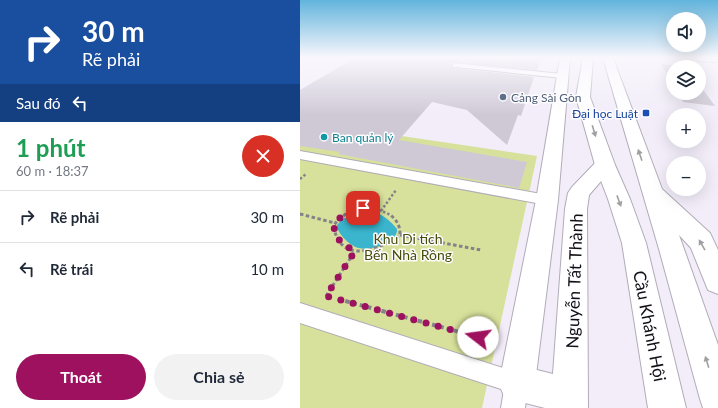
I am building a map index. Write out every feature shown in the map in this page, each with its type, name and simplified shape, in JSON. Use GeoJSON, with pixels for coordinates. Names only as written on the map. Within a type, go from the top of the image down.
{"type":"FeatureCollection","features":[{"type":"Feature","properties":{"kind":"main road"},"geometry":{"type":"LineString","coordinates":[[563,77],[546,200],[515,395],[569,402]]}},
{"type":"Feature","properties":{"kind":"main road"},"geometry":{"type":"LineString","coordinates":[[582,77],[585,79],[583,97],[605,165]]}},
{"type":"Feature","properties":{"kind":"main road"},"geometry":{"type":"LineString","coordinates":[[614,77],[672,249],[718,399]]}},
{"type":"Feature","properties":{"kind":"main road","name":"Cầu Khánh Hội"},"geometry":{"type":"LineString","coordinates":[[605,165],[619,199],[634,243],[667,408]]}},
{"type":"Feature","properties":{"kind":"main road","name":"Nguyễn Tất Thành"},"geometry":{"type":"LineString","coordinates":[[569,402],[576,209],[579,193],[605,165]]}},
{"type":"Feature","properties":{"kind":"main road"},"geometry":{"type":"LineString","coordinates":[[652,192],[701,241],[718,280]]}},
{"type":"Feature","properties":{"kind":"lane"},"geometry":{"type":"LineString","coordinates":[[300,155],[546,200]]}},
{"type":"Feature","properties":{"kind":"lane"},"geometry":{"type":"LineString","coordinates":[[300,313],[515,395]]}},
{"type":"Feature","properties":{"kind":"path"},"geometry":{"type":"LineString","coordinates":[[300,214],[335,222],[349,213],[363,208],[372,208],[392,216],[399,223],[401,228],[400,235],[389,244],[378,249],[355,251],[338,239],[334,230],[335,222]]}},
{"type":"Feature","properties":{"kind":"path"},"geometry":{"type":"LineString","coordinates":[[400,235],[481,250]]}},
{"type":"Feature","properties":{"kind":"path"},"geometry":{"type":"LineString","coordinates":[[326,296],[355,251]]}},
{"type":"Feature","properties":{"kind":"path"},"geometry":{"type":"LineString","coordinates":[[320,295],[478,337]]}},
{"type":"Feature","properties":{"kind":"green space","name":"Khu Di tích Bến Nhà Rồng"},"geometry":{"type":"Polygon","coordinates":[[[300,121],[537,156],[482,408],[300,408],[300,121]]]}},
{"type":"Feature","properties":{"kind":"water"},"geometry":{"type":"Polygon","coordinates":[[[371,211],[382,215],[391,222],[397,229],[396,234],[389,242],[377,247],[364,249],[354,246],[342,236],[337,228],[337,225],[352,214],[371,211]]]}},
{"type":"Feature","properties":{"kind":"building"},"geometry":{"type":"Polygon","coordinates":[[[322,77],[534,77],[521,116],[518,115],[507,145],[467,110],[432,102],[399,140],[527,162],[519,188],[338,154],[340,152],[300,146],[300,90],[322,77]]]}},
{"type":"Feature","properties":{"kind":"building"},"geometry":{"type":"Polygon","coordinates":[[[706,94],[715,106],[683,102],[682,100],[706,100],[706,94]]]}},
{"type":"Feature","properties":{"kind":"place","name":"Cảng Sài Gòn"},"geometry":{"type":"Point","coordinates":[503,97]}},
{"type":"Feature","properties":{"kind":"place","name":"Đại học Luật"},"geometry":{"type":"Point","coordinates":[646,113]}},
{"type":"Feature","properties":{"kind":"place","name":"Ban quản lý"},"geometry":{"type":"Point","coordinates":[324,137]}},
{"type":"Feature","properties":{"kind":"route"},"geometry":{"type":"LineString","coordinates":[[363,208],[349,213],[335,222],[335,234],[338,239],[355,251],[326,296],[478,337]]}}]}
